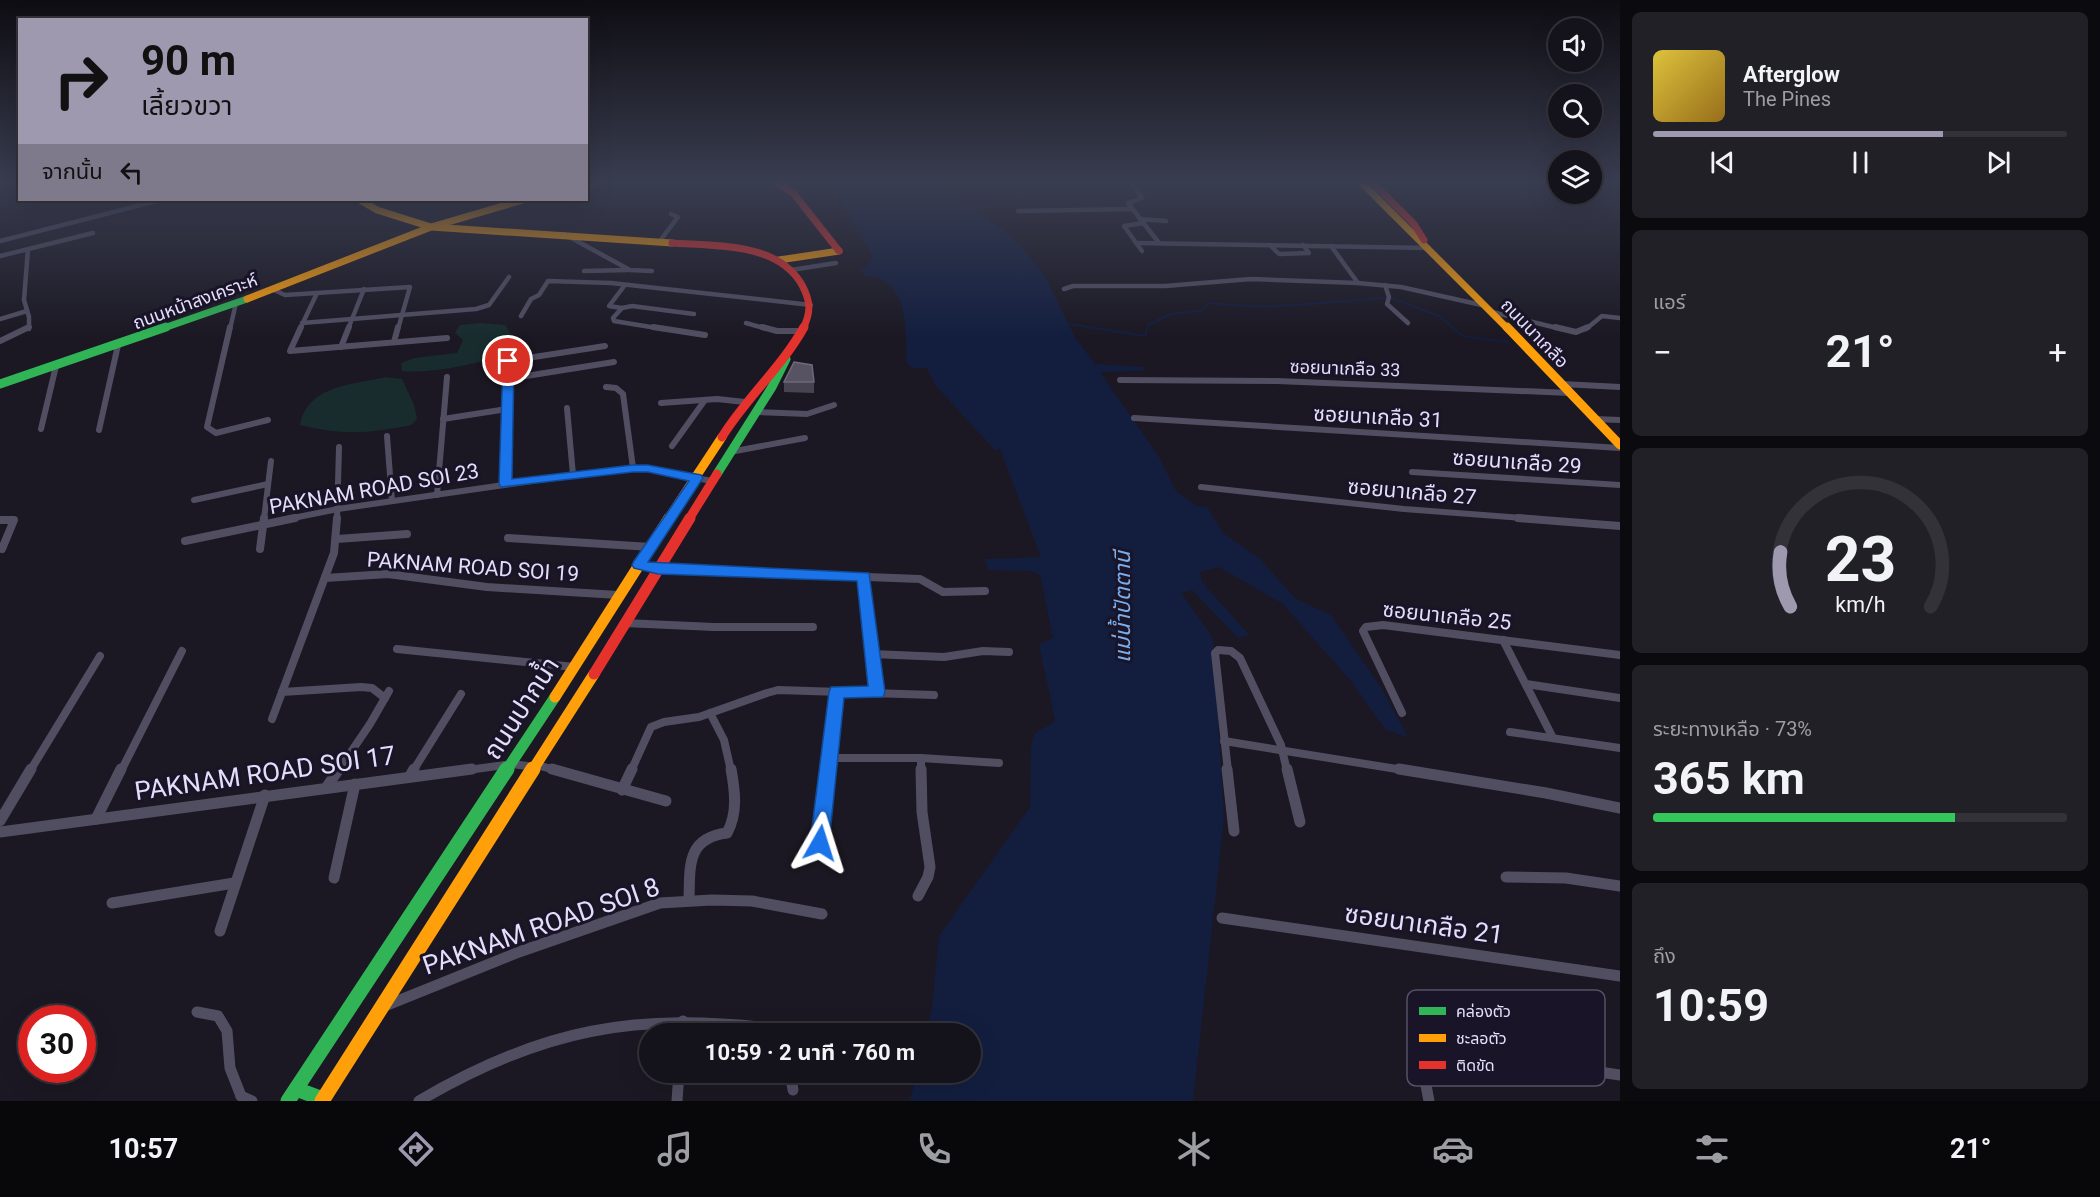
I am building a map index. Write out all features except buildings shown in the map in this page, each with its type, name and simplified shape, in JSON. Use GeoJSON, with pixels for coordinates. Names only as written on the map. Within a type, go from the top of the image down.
{"type":"FeatureCollection","features":[{"type":"Feature","properties":{"kind":"street"},"geometry":{"type":"LineString","coordinates":[[0,241],[26,234]]}},
{"type":"Feature","properties":{"kind":"street"},"geometry":{"type":"LineString","coordinates":[[0,256],[87,234]]}},
{"type":"Feature","properties":{"kind":"street","name":"ถนนหน้าสงเคราะห์"},"geometry":{"type":"LineString","coordinates":[[0,384],[274,290],[413,234]]}},
{"type":"Feature","properties":{"kind":"street"},"geometry":{"type":"LineString","coordinates":[[565,234],[630,270]]}},
{"type":"Feature","properties":{"kind":"street"},"geometry":{"type":"LineString","coordinates":[[521,316],[531,299],[539,295],[548,281],[626,285],[811,305],[804,285],[779,260],[741,249],[569,234]]}},
{"type":"Feature","properties":{"kind":"street"},"geometry":{"type":"LineString","coordinates":[[659,242],[665,234]]}},
{"type":"Feature","properties":{"kind":"street"},"geometry":{"type":"LineString","coordinates":[[779,260],[839,251],[826,234]]}},
{"type":"Feature","properties":{"kind":"street"},"geometry":{"type":"LineString","coordinates":[[1130,234],[1142,251]]}},
{"type":"Feature","properties":{"kind":"street"},"geometry":{"type":"LineString","coordinates":[[1152,234],[1159,243]]}},
{"type":"Feature","properties":{"kind":"street","name":"ถนนนาเกลือ"},"geometry":{"type":"LineString","coordinates":[[1413,234],[1489,309],[1620,446]]}},
{"type":"Feature","properties":{"kind":"street","name":"ถนนนาเกลือ"},"geometry":{"type":"LineString","coordinates":[[1422,234],[1427,246]]}},
{"type":"Feature","properties":{"kind":"street"},"geometry":{"type":"LineString","coordinates":[[1137,243],[1427,246]]}},
{"type":"Feature","properties":{"kind":"street"},"geometry":{"type":"LineString","coordinates":[[1270,245],[1279,254],[1310,253],[1303,245]]}},
{"type":"Feature","properties":{"kind":"street"},"geometry":{"type":"LineString","coordinates":[[1331,246],[1358,283]]}},
{"type":"Feature","properties":{"kind":"street"},"geometry":{"type":"LineString","coordinates":[[0,341],[29,329],[24,300],[28,249]]}},
{"type":"Feature","properties":{"kind":"street"},"geometry":{"type":"LineString","coordinates":[[791,270],[836,263]]}},
{"type":"Feature","properties":{"kind":"street"},"geometry":{"type":"LineString","coordinates":[[584,271],[652,271]]}},
{"type":"Feature","properties":{"kind":"street"},"geometry":{"type":"LineString","coordinates":[[302,323],[484,307],[489,305],[509,277]]}},
{"type":"Feature","properties":{"kind":"street"},"geometry":{"type":"LineString","coordinates":[[1064,290],[1073,286],[1165,286],[1251,279],[1358,283],[1385,285],[1576,332],[1583,331],[1602,316],[1620,318]]}},
{"type":"Feature","properties":{"kind":"street"},"geometry":{"type":"LineString","coordinates":[[626,285],[609,306],[622,308],[632,306],[694,314]]}},
{"type":"Feature","properties":{"kind":"street"},"geometry":{"type":"LineString","coordinates":[[1385,285],[1387,304],[1408,323]]}},
{"type":"Feature","properties":{"kind":"street"},"geometry":{"type":"LineString","coordinates":[[274,290],[285,295],[410,286],[394,342]]}},
{"type":"Feature","properties":{"kind":"street"},"geometry":{"type":"LineString","coordinates":[[342,347],[364,290]]}},
{"type":"Feature","properties":{"kind":"street"},"geometry":{"type":"LineString","coordinates":[[317,293],[290,351],[447,338]]}},
{"type":"Feature","properties":{"kind":"street"},"geometry":{"type":"LineString","coordinates":[[236,303],[207,427],[216,433],[268,420]]}},
{"type":"Feature","properties":{"kind":"street","name":"ถนนปากน้ำ"},"geometry":{"type":"LineString","coordinates":[[323,1100],[536,766],[756,412],[808,318],[811,305]]}},
{"type":"Feature","properties":{"kind":"street"},"geometry":{"type":"LineString","coordinates":[[622,308],[613,318],[614,321],[705,336]]}},
{"type":"Feature","properties":{"kind":"street"},"geometry":{"type":"LineString","coordinates":[[0,319],[27,311]]}},
{"type":"Feature","properties":{"kind":"street"},"geometry":{"type":"LineString","coordinates":[[746,323],[777,331],[801,331]]}},
{"type":"Feature","properties":{"kind":"street","name":"ถนนปากน้ำ"},"geometry":{"type":"LineString","coordinates":[[288,1101],[512,764],[575,667],[618,595],[745,402],[794,342]]}},
{"type":"Feature","properties":{"kind":"street"},"geometry":{"type":"LineString","coordinates":[[99,429],[118,345]]}},
{"type":"Feature","properties":{"kind":"street"},"geometry":{"type":"LineString","coordinates":[[506,484],[508,363],[511,360],[604,346]]}},
{"type":"Feature","properties":{"kind":"street"},"geometry":{"type":"LineString","coordinates":[[507,379],[614,362]]}},
{"type":"Feature","properties":{"kind":"street"},"geometry":{"type":"LineString","coordinates":[[41,429],[56,366]]}},
{"type":"Feature","properties":{"kind":"street"},"geometry":{"type":"LineString","coordinates":[[437,495],[447,376]]}},
{"type":"Feature","properties":{"kind":"street","name":"ซอยนาเกลือ 33"},"geometry":{"type":"LineString","coordinates":[[1120,380],[1620,387]]}},
{"type":"Feature","properties":{"kind":"street"},"geometry":{"type":"LineString","coordinates":[[606,387],[616,388],[623,394],[633,468]]}},
{"type":"Feature","properties":{"kind":"street"},"geometry":{"type":"LineString","coordinates":[[661,403],[726,399],[745,402]]}},
{"type":"Feature","properties":{"kind":"street"},"geometry":{"type":"LineString","coordinates":[[672,446],[705,400]]}},
{"type":"Feature","properties":{"kind":"street"},"geometry":{"type":"LineString","coordinates":[[756,412],[807,414],[834,405]]}},
{"type":"Feature","properties":{"kind":"street"},"geometry":{"type":"LineString","coordinates":[[567,408],[573,475]]}},
{"type":"Feature","properties":{"kind":"street"},"geometry":{"type":"LineString","coordinates":[[443,419],[507,409]]}},
{"type":"Feature","properties":{"kind":"street","name":"ซอยนาเกลือ 31"},"geometry":{"type":"LineString","coordinates":[[1134,418],[1620,446]]}},
{"type":"Feature","properties":{"kind":"street"},"geometry":{"type":"LineString","coordinates":[[1595,419],[1620,420]]}},
{"type":"Feature","properties":{"kind":"street"},"geometry":{"type":"LineString","coordinates":[[387,436],[392,501]]}},
{"type":"Feature","properties":{"kind":"street"},"geometry":{"type":"LineString","coordinates":[[730,452],[805,438]]}},
{"type":"Feature","properties":{"kind":"street"},"geometry":{"type":"LineString","coordinates":[[272,719],[325,578],[337,539],[339,447]]}},
{"type":"Feature","properties":{"kind":"street"},"geometry":{"type":"LineString","coordinates":[[260,549],[271,461]]}},
{"type":"Feature","properties":{"kind":"street","name":"PAKNAM ROAD SOI 23"},"geometry":{"type":"LineString","coordinates":[[185,541],[338,509],[633,468],[712,481]]}},
{"type":"Feature","properties":{"kind":"street","name":"ซอยนาเกลือ 29"},"geometry":{"type":"LineString","coordinates":[[1412,472],[1620,485]]}},
{"type":"Feature","properties":{"kind":"street"},"geometry":{"type":"LineString","coordinates":[[194,500],[268,484]]}},
{"type":"Feature","properties":{"kind":"street","name":"ซอยนาเกลือ 27"},"geometry":{"type":"LineString","coordinates":[[1201,487],[1404,509],[1620,526]]}},
{"type":"Feature","properties":{"kind":"street"},"geometry":{"type":"LineString","coordinates":[[0,520],[14,520],[2,549]]}},
{"type":"Feature","properties":{"kind":"street"},"geometry":{"type":"LineString","coordinates":[[337,539],[406,534]]}},
{"type":"Feature","properties":{"kind":"street"},"geometry":{"type":"LineString","coordinates":[[508,538],[651,547]]}},
{"type":"Feature","properties":{"kind":"street"},"geometry":{"type":"LineString","coordinates":[[639,565],[658,569],[920,579],[943,592],[985,591]]}},
{"type":"Feature","properties":{"kind":"street","name":"PAKNAM ROAD SOI 19"},"geometry":{"type":"LineString","coordinates":[[325,578],[388,574],[487,587],[618,595]]}},
{"type":"Feature","properties":{"kind":"street"},"geometry":{"type":"LineString","coordinates":[[864,576],[877,692]]}},
{"type":"Feature","properties":{"kind":"street"},"geometry":{"type":"LineString","coordinates":[[624,622],[714,627],[813,627]]}},
{"type":"Feature","properties":{"kind":"street","name":"ซอยนาเกลือ 25"},"geometry":{"type":"LineString","coordinates":[[1402,713],[1363,631],[1366,627],[1383,625],[1620,655]]}},
{"type":"Feature","properties":{"kind":"street"},"geometry":{"type":"LineString","coordinates":[[1503,640],[1553,738]]}},
{"type":"Feature","properties":{"kind":"street"},"geometry":{"type":"LineString","coordinates":[[397,649],[575,667]]}},
{"type":"Feature","properties":{"kind":"street"},"geometry":{"type":"LineString","coordinates":[[1234,831],[1215,653],[1218,650],[1231,651],[1240,658],[1282,752],[1300,822]]}},
{"type":"Feature","properties":{"kind":"street"},"geometry":{"type":"LineString","coordinates":[[96,819],[182,651]]}},
{"type":"Feature","properties":{"kind":"street"},"geometry":{"type":"LineString","coordinates":[[872,654],[944,657],[984,651],[1009,652]]}},
{"type":"Feature","properties":{"kind":"street"},"geometry":{"type":"LineString","coordinates":[[0,821],[100,656]]}},
{"type":"Feature","properties":{"kind":"street"},"geometry":{"type":"LineString","coordinates":[[1526,684],[1620,698]]}},
{"type":"Feature","properties":{"kind":"street"},"geometry":{"type":"LineString","coordinates":[[282,692],[361,687],[372,688],[387,694],[370,724],[326,788]]}},
{"type":"Feature","properties":{"kind":"street"},"geometry":{"type":"LineString","coordinates":[[622,790],[651,727],[659,722],[691,719],[710,714],[756,694],[778,690],[934,695]]}},
{"type":"Feature","properties":{"kind":"street"},"geometry":{"type":"LineString","coordinates":[[820,843],[837,692]]}},
{"type":"Feature","properties":{"kind":"street"},"geometry":{"type":"LineString","coordinates":[[410,776],[461,694]]}},
{"type":"Feature","properties":{"kind":"street"},"geometry":{"type":"LineString","coordinates":[[689,900],[693,852],[711,836],[727,833],[734,820],[732,779],[725,742],[710,714]]}},
{"type":"Feature","properties":{"kind":"street"},"geometry":{"type":"LineString","coordinates":[[1510,732],[1620,748]]}},
{"type":"Feature","properties":{"kind":"street"},"geometry":{"type":"LineString","coordinates":[[1224,741],[1546,793],[1620,808]]}},
{"type":"Feature","properties":{"kind":"street"},"geometry":{"type":"LineString","coordinates":[[829,758],[921,758],[999,763]]}},
{"type":"Feature","properties":{"kind":"street"},"geometry":{"type":"LineString","coordinates":[[918,896],[928,877],[930,867],[922,812],[921,758]]}},
{"type":"Feature","properties":{"kind":"street","name":"PAKNAM ROAD SOI 17"},"geometry":{"type":"LineString","coordinates":[[0,832],[512,764],[536,766],[666,801]]}},
{"type":"Feature","properties":{"kind":"street"},"geometry":{"type":"LineString","coordinates":[[334,879],[355,784]]}},
{"type":"Feature","properties":{"kind":"street"},"geometry":{"type":"LineString","coordinates":[[220,931],[265,795]]}},
{"type":"Feature","properties":{"kind":"street"},"geometry":{"type":"LineString","coordinates":[[1506,877],[1566,878],[1620,886]]}},
{"type":"Feature","properties":{"kind":"street"},"geometry":{"type":"LineString","coordinates":[[112,903],[234,883]]}},
{"type":"Feature","properties":{"kind":"street","name":"PAKNAM ROAD SOI 8"},"geometry":{"type":"LineString","coordinates":[[383,1007],[572,933],[660,903],[689,900],[752,901],[822,914]]}},
{"type":"Feature","properties":{"kind":"street","name":"ซอยนาเกลือ 21"},"geometry":{"type":"LineString","coordinates":[[1222,918],[1620,976]]}},
{"type":"Feature","properties":{"kind":"street"},"geometry":{"type":"LineString","coordinates":[[197,1012],[218,1016],[227,1027],[233,1080],[242,1099]]}},
{"type":"Feature","properties":{"kind":"street"},"geometry":{"type":"LineString","coordinates":[[700,1023],[709,1021],[729,1023]]}},
{"type":"Feature","properties":{"kind":"street"},"geometry":{"type":"LineString","coordinates":[[419,1101],[475,1068],[544,1041],[626,1024],[639,1025]]}},
{"type":"Feature","properties":{"kind":"street"},"geometry":{"type":"LineString","coordinates":[[1605,1073],[1620,1075]]}},
{"type":"Feature","properties":{"kind":"street"},"geometry":{"type":"LineString","coordinates":[[677,1101],[678,1083]]}},
{"type":"Feature","properties":{"kind":"street"},"geometry":{"type":"LineString","coordinates":[[792,1083],[793,1090]]}},
{"type":"Feature","properties":{"kind":"street"},"geometry":{"type":"LineString","coordinates":[[1426,1086],[1429,1101]]}},
{"type":"Feature","properties":{"kind":"street"},"geometry":{"type":"LineString","coordinates":[[296,1089],[323,1100]]}},
{"type":"Feature","properties":{"kind":"green space"},"geometry":{"type":"Polygon","coordinates":[[[480,323],[505,325],[515,340],[512,353],[443,369],[402,371],[401,363],[414,358],[457,353],[463,340],[455,333],[460,325],[480,323]]]}},
{"type":"Feature","properties":{"kind":"green space"},"geometry":{"type":"Polygon","coordinates":[[[386,377],[402,379],[414,405],[417,419],[411,425],[356,432],[300,425],[312,402],[322,394],[346,385],[386,377]]]}},
{"type":"Feature","properties":{"kind":"water","name":"แม่น้ำปัตตานี"},"geometry":{"type":"Polygon","coordinates":[[[860,234],[1008,234],[1014,239],[1044,274],[1075,337],[1095,364],[1143,367],[1145,371],[1100,372],[1159,457],[1176,491],[1197,506],[1207,507],[1223,533],[1259,558],[1296,599],[1331,615],[1382,689],[1408,737],[1386,730],[1350,680],[1283,604],[1219,567],[1200,572],[1202,582],[1249,635],[1238,638],[1192,590],[1181,593],[1213,638],[1224,818],[1193,1101],[910,1101],[914,1083],[981,1083],[981,1023],[928,1023],[939,936],[1030,807],[1031,747],[1034,734],[1055,721],[1039,644],[1053,638],[1040,575],[1032,571],[988,570],[985,559],[1041,557],[1000,449],[995,450],[936,386],[927,368],[912,368],[906,362],[905,321],[902,307],[890,285],[879,278],[865,276],[860,271],[871,262],[872,255],[860,234]]]}},
{"type":"Feature","properties":{"kind":"waterway"},"geometry":{"type":"LineString","coordinates":[[1069,324],[1145,336],[1148,325],[1171,314],[1201,311],[1209,303],[1274,306],[1381,298],[1394,299],[1439,316],[1463,336],[1508,342]]}},
{"type":"Feature","properties":{"kind":"traffic: fast"},"geometry":{"type":"LineString","coordinates":[[0,384],[247,299]]}},
{"type":"Feature","properties":{"kind":"traffic: fast"},"geometry":{"type":"LineString","coordinates":[[717,474],[772,387],[786,359]]}},
{"type":"Feature","properties":{"kind":"traffic: fast"},"geometry":{"type":"LineString","coordinates":[[288,1101],[555,697]]}},
{"type":"Feature","properties":{"kind":"traffic: fast"},"geometry":{"type":"LineString","coordinates":[[296,1089],[323,1099]]}},
{"type":"Feature","properties":{"kind":"traffic: slow"},"geometry":{"type":"LineString","coordinates":[[247,299],[412,234]]}},
{"type":"Feature","properties":{"kind":"traffic: slow"},"geometry":{"type":"LineString","coordinates":[[542,234],[672,243]]}},
{"type":"Feature","properties":{"kind":"traffic: slow"},"geometry":{"type":"LineString","coordinates":[[1412,234],[1462,280],[1620,445]]}},
{"type":"Feature","properties":{"kind":"traffic: slow"},"geometry":{"type":"LineString","coordinates":[[779,260],[839,251]]}},
{"type":"Feature","properties":{"kind":"traffic: slow"},"geometry":{"type":"LineString","coordinates":[[555,697],[618,595],[722,437]]}},
{"type":"Feature","properties":{"kind":"traffic: slow"},"geometry":{"type":"LineString","coordinates":[[322,1101],[594,674]]}},
{"type":"Feature","properties":{"kind":"traffic: jam"},"geometry":{"type":"LineString","coordinates":[[826,234],[839,251]]}},
{"type":"Feature","properties":{"kind":"traffic: jam"},"geometry":{"type":"LineString","coordinates":[[1420,234],[1424,240]]}},
{"type":"Feature","properties":{"kind":"traffic: jam"},"geometry":{"type":"LineString","coordinates":[[672,243],[728,247],[767,256],[784,264],[797,276],[809,302],[808,318],[796,340],[744,404],[722,437]]}},
{"type":"Feature","properties":{"kind":"traffic: jam"},"geometry":{"type":"LineString","coordinates":[[594,674],[717,474]]}},
{"type":"Feature","properties":{"kind":"route"},"geometry":{"type":"LineString","coordinates":[[508,361],[506,484],[633,468],[696,478],[639,565],[658,569],[864,576],[877,692],[837,692],[820,843]]}}]}
